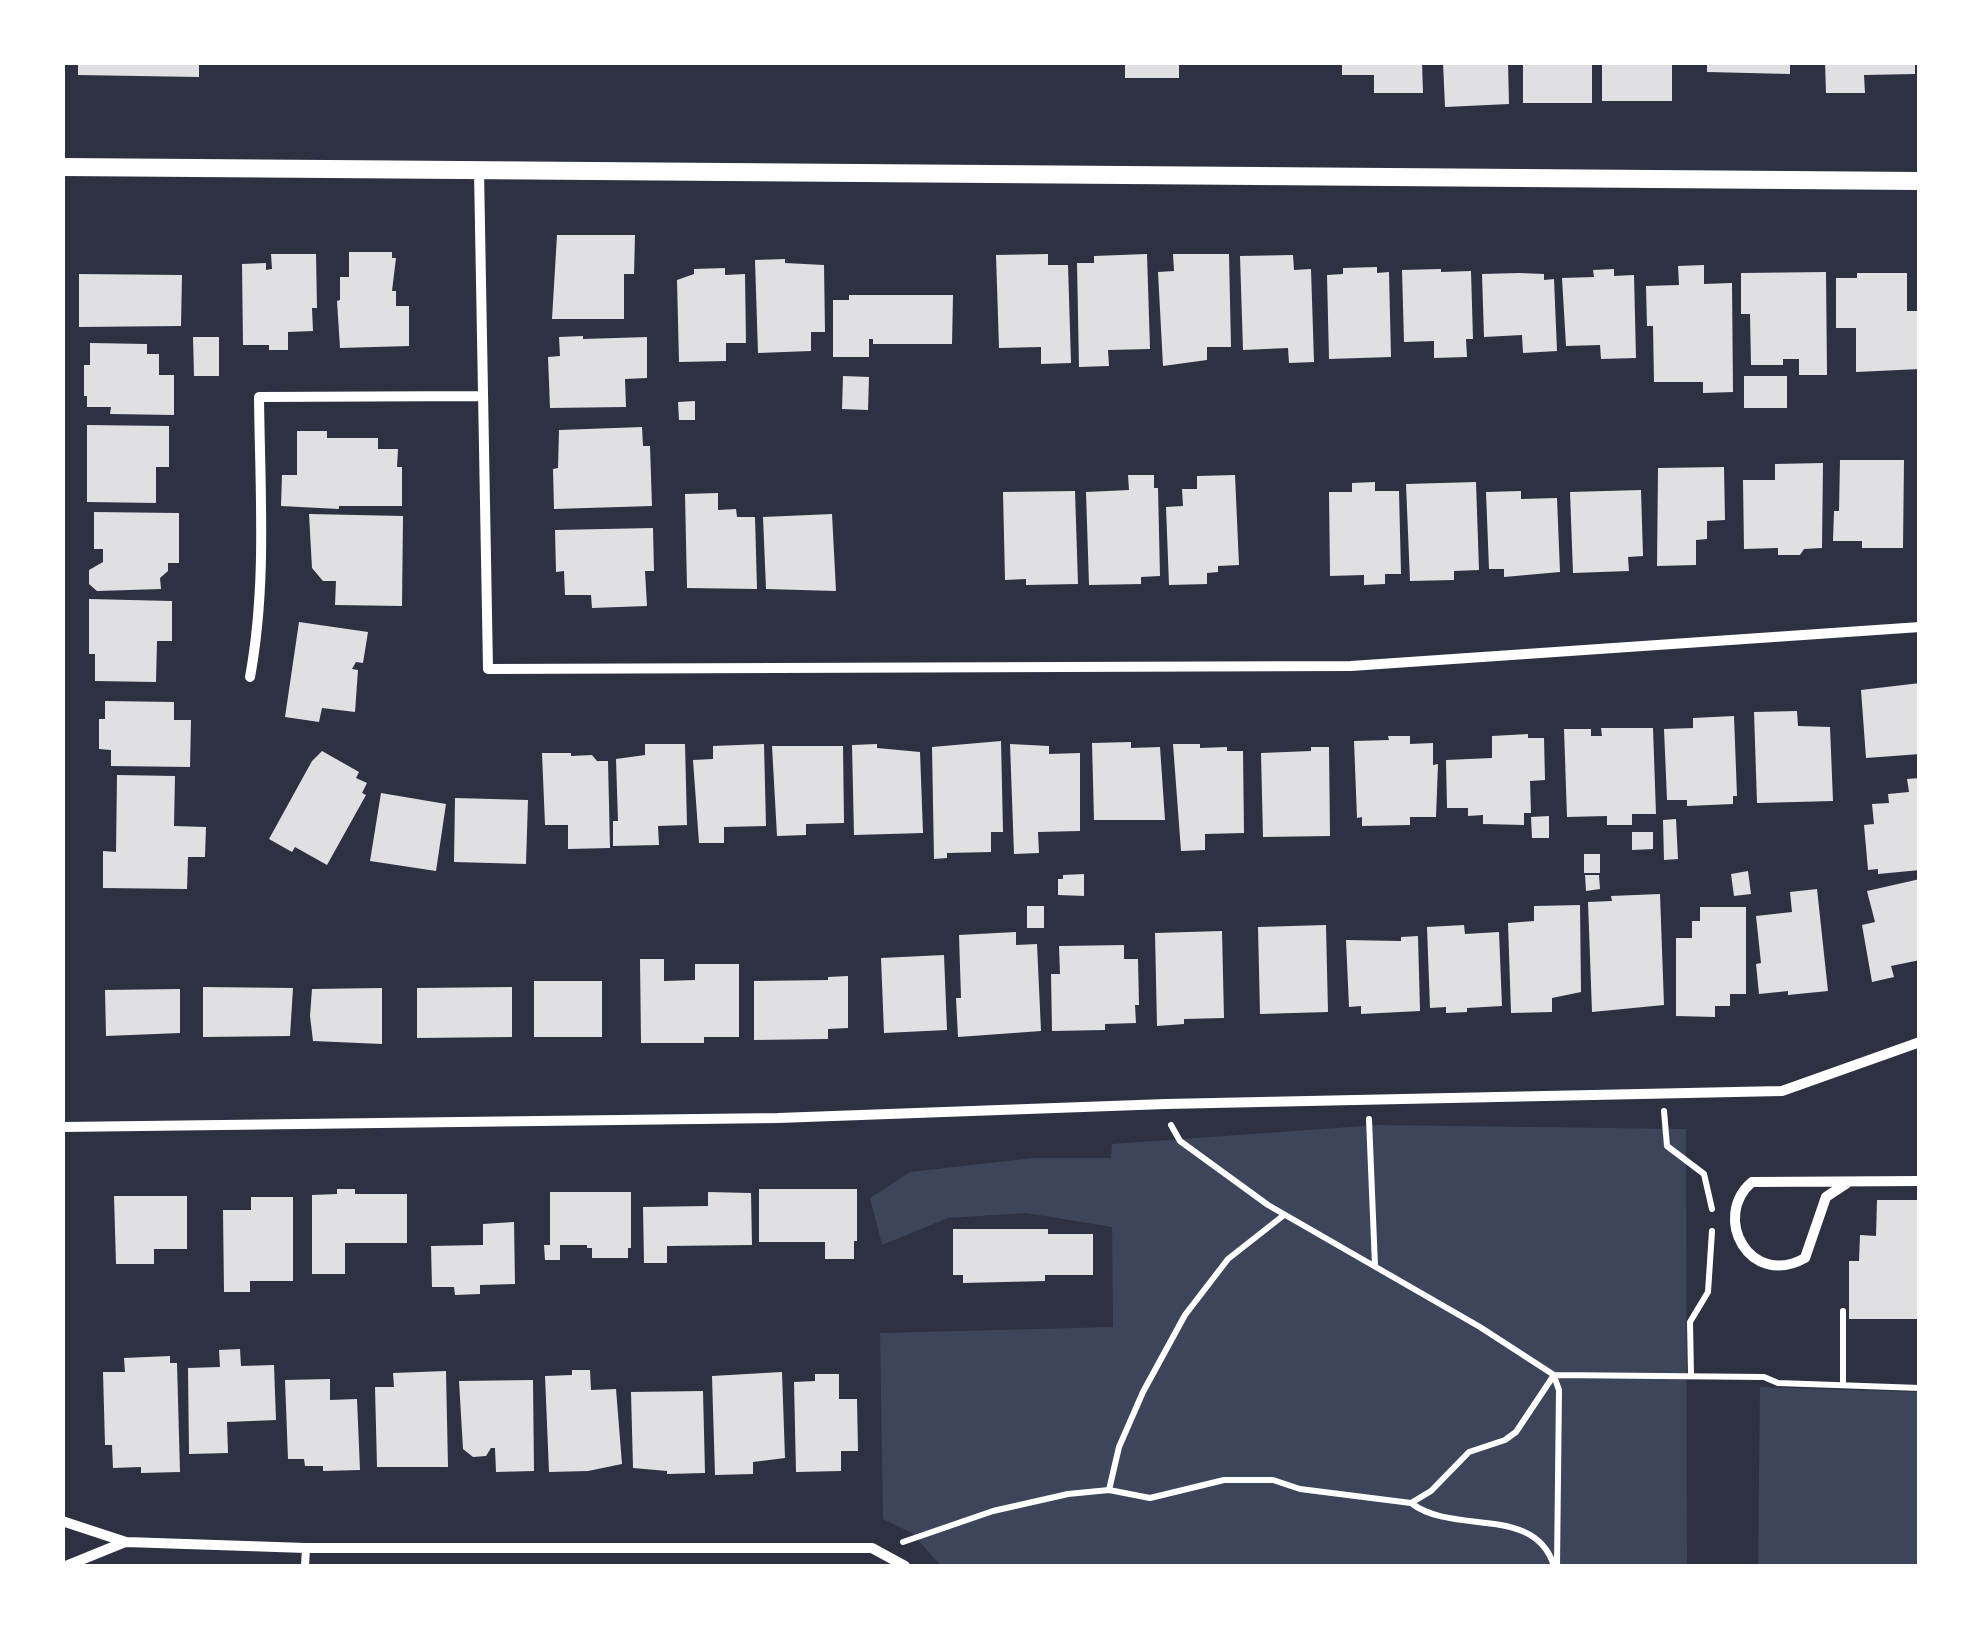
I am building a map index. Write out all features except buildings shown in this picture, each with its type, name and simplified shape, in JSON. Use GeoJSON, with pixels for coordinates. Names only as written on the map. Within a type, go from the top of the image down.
{"type":"FeatureCollection","features":[{"type":"Feature","properties":{"kind":"street"},"geometry":{"type":"LineString","coordinates":[[62,167],[1920,181]]}},
{"type":"Feature","properties":{"kind":"street"},"geometry":{"type":"LineString","coordinates":[[479,171],[488,669],[1351,666],[1920,627]]}},
{"type":"Feature","properties":{"kind":"street"},"geometry":{"type":"LineString","coordinates":[[250,678],[260,627],[260,397],[482,396]]}},
{"type":"Feature","properties":{"kind":"street"},"geometry":{"type":"LineString","coordinates":[[62,1127],[778,1118],[1166,1104],[1782,1091],[1920,1042]]}},
{"type":"Feature","properties":{"kind":"street"},"geometry":{"type":"LineString","coordinates":[[1847,1184],[1826,1197],[1805,1258],[1792,1266],[1773,1267],[1746,1252],[1738,1236],[1736,1210],[1739,1193],[1752,1182],[1920,1181]]}},
{"type":"Feature","properties":{"kind":"street"},"geometry":{"type":"LineString","coordinates":[[62,1521],[126,1542],[306,1548],[872,1548],[905,1566]]}},
{"type":"Feature","properties":{"kind":"street"},"geometry":{"type":"LineString","coordinates":[[66,1566],[126,1542]]}},
{"type":"Feature","properties":{"kind":"lane"},"geometry":{"type":"LineString","coordinates":[[305,1566],[306,1548]]}},
{"type":"Feature","properties":{"kind":"path"},"geometry":{"type":"LineString","coordinates":[[1368,1122],[1375,1267]]}},
{"type":"Feature","properties":{"kind":"path"},"geometry":{"type":"LineString","coordinates":[[1665,1124],[1667,1146],[1704,1174],[1712,1213],[1708,1292],[1690,1322],[1691,1375]]}},
{"type":"Feature","properties":{"kind":"path"},"geometry":{"type":"LineString","coordinates":[[1173,1132],[1284,1216],[1480,1327],[1554,1375],[1764,1377],[1778,1383],[1920,1388]]}},
{"type":"Feature","properties":{"kind":"path"},"geometry":{"type":"LineString","coordinates":[[1109,1490],[1119,1447],[1143,1392],[1185,1315],[1228,1258],[1284,1216]]}},
{"type":"Feature","properties":{"kind":"path"},"geometry":{"type":"LineString","coordinates":[[1843,1311],[1843,1385]]}},
{"type":"Feature","properties":{"kind":"path"},"geometry":{"type":"LineString","coordinates":[[1411,1503],[1432,1491],[1469,1452],[1505,1440],[1516,1432],[1554,1375]]}},
{"type":"Feature","properties":{"kind":"path"},"geometry":{"type":"LineString","coordinates":[[1554,1375],[1559,1390],[1555,1566]]}},
{"type":"Feature","properties":{"kind":"path"},"geometry":{"type":"LineString","coordinates":[[916,1539],[993,1511],[1068,1494],[1109,1490],[1150,1498],[1224,1480],[1273,1480],[1300,1489],[1411,1503],[1420,1510],[1465,1522],[1517,1528],[1540,1541],[1555,1566]]}},
{"type":"Feature","properties":{"kind":"shaded area"},"geometry":{"type":"Polygon","coordinates":[[[1378,1125],[1686,1129],[1687,1566],[941,1566],[912,1533],[883,1519],[880,1333],[1113,1327],[1112,1227],[1026,1213],[948,1218],[882,1245],[870,1198],[910,1172],[1033,1158],[1111,1158],[1112,1144],[1378,1125]]]}},
{"type":"Feature","properties":{"kind":"shaded area"},"geometry":{"type":"Polygon","coordinates":[[[1760,1387],[1919,1392],[1919,1566],[1758,1566],[1760,1387]]]}}]}
